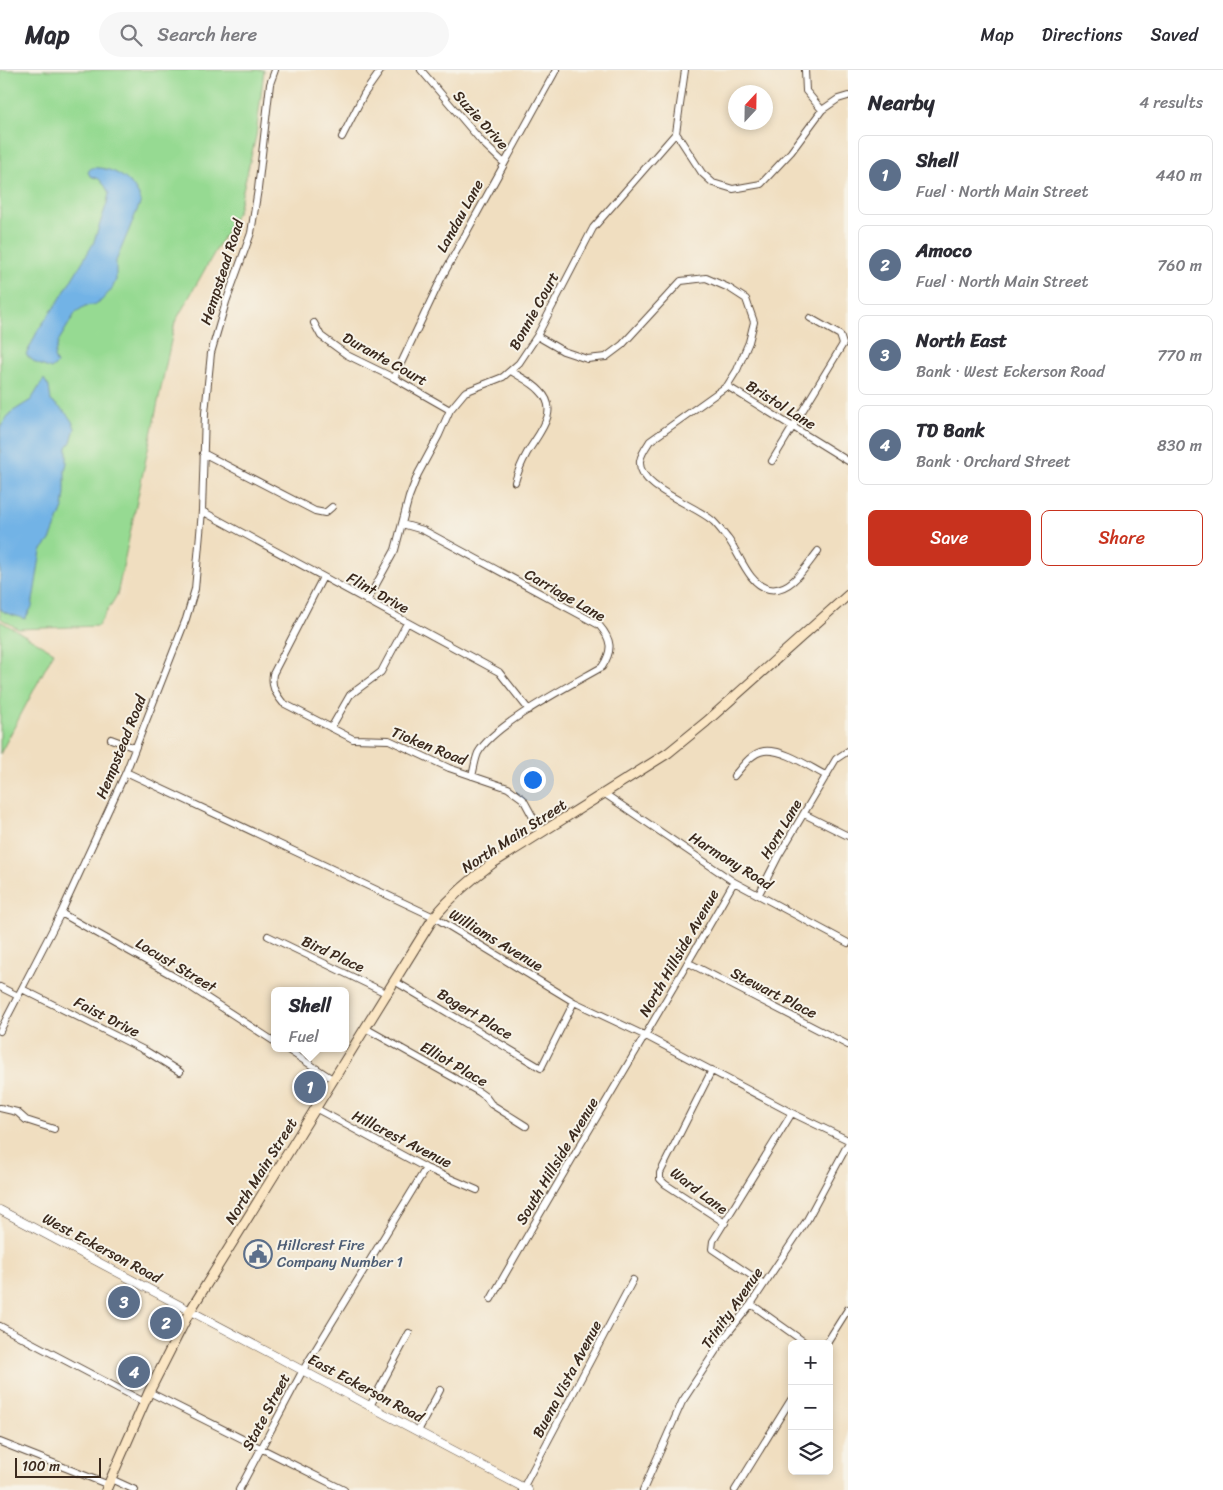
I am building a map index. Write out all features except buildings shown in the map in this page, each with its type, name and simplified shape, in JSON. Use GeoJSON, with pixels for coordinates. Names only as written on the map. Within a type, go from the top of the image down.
{"type":"FeatureCollection","features":[{"type":"Feature","properties":{"kind":"main road","name":"North Main Street"},"geometry":{"type":"LineString","coordinates":[[109,1484],[144,1402],[190,1311],[367,1029],[434,917],[475,876],[541,832],[605,794],[688,738],[848,594]]}},
{"type":"Feature","properties":{"kind":"street","name":"Hempstead Road"},"geometry":{"type":"LineString","coordinates":[[0,1031],[61,913],[126,772],[186,619],[194,589],[202,511],[204,413],[211,353],[226,302],[251,233],[270,84],[275,70]]}},
{"type":"Feature","properties":{"kind":"street"},"geometry":{"type":"LineString","coordinates":[[342,137],[364,94],[381,70]]}},
{"type":"Feature","properties":{"kind":"street","name":"Suzie Drive"},"geometry":{"type":"LineString","coordinates":[[420,70],[482,142],[504,163]]}},
{"type":"Feature","properties":{"kind":"street","name":"Landau Lane"},"geometry":{"type":"LineString","coordinates":[[394,378],[442,277],[556,70]]}},
{"type":"Feature","properties":{"kind":"street"},"geometry":{"type":"LineString","coordinates":[[685,70],[676,134],[702,173],[713,183],[732,189],[761,184],[791,152],[822,110],[838,99],[848,96]]}},
{"type":"Feature","properties":{"kind":"street"},"geometry":{"type":"LineString","coordinates":[[805,70],[806,91],[822,110]]}},
{"type":"Feature","properties":{"kind":"street","name":"Bonnie Court"},"geometry":{"type":"LineString","coordinates":[[367,601],[395,550],[418,474],[450,410],[465,392],[504,377],[519,363],[537,336],[593,228],[676,134]]}},
{"type":"Feature","properties":{"kind":"street"},"geometry":{"type":"LineString","coordinates":[[537,336],[563,351],[587,359],[606,357],[622,345],[682,281],[706,278],[729,288],[746,299],[754,322],[749,342],[737,370],[726,386],[650,441],[644,450],[640,462],[643,475],[650,484],[698,510],[713,522],[729,540],[752,577],[758,584],[768,589],[780,589],[792,583],[818,551]]}},
{"type":"Feature","properties":{"kind":"street"},"geometry":{"type":"LineString","coordinates":[[772,461],[845,344],[840,335],[810,318]]}},
{"type":"Feature","properties":{"kind":"street","name":"Durante Court"},"geometry":{"type":"LineString","coordinates":[[314,323],[321,336],[346,355],[394,378],[450,410]]}},
{"type":"Feature","properties":{"kind":"street"},"geometry":{"type":"LineString","coordinates":[[511,371],[540,391],[547,400],[550,410],[547,421],[518,469],[515,482]]}},
{"type":"Feature","properties":{"kind":"street","name":"Bristol Lane"},"geometry":{"type":"LineString","coordinates":[[726,386],[848,461]]}},
{"type":"Feature","properties":{"kind":"street"},"geometry":{"type":"LineString","coordinates":[[203,453],[315,511],[325,512],[332,507]]}},
{"type":"Feature","properties":{"kind":"street","name":"Flint Drive"},"geometry":{"type":"LineString","coordinates":[[202,511],[499,672],[529,710]]}},
{"type":"Feature","properties":{"kind":"street","name":"Carriage Lane"},"geometry":{"type":"LineString","coordinates":[[402,524],[423,530],[599,625],[608,635],[610,650],[608,659],[602,667],[529,710],[491,737],[478,754],[472,776]]}},
{"type":"Feature","properties":{"kind":"street","name":"Tioken Road"},"geometry":{"type":"LineString","coordinates":[[323,577],[273,674],[272,683],[276,694],[283,703],[353,739],[390,740],[449,768],[508,788],[523,799],[541,832]]}},
{"type":"Feature","properties":{"kind":"street"},"geometry":{"type":"LineString","coordinates":[[331,728],[350,695],[381,672],[407,623]]}},
{"type":"Feature","properties":{"kind":"street"},"geometry":{"type":"LineString","coordinates":[[111,738],[135,748]]}},
{"type":"Feature","properties":{"kind":"street","name":"Horn Lane"},"geometry":{"type":"LineString","coordinates":[[759,894],[836,759],[848,750]]}},
{"type":"Feature","properties":{"kind":"street"},"geometry":{"type":"LineString","coordinates":[[734,776],[748,760],[763,751],[782,754],[827,776]]}},
{"type":"Feature","properties":{"kind":"street","name":"Williams Avenue"},"geometry":{"type":"LineString","coordinates":[[126,772],[434,917],[574,1002],[646,1036],[792,1113],[848,1140]]}},
{"type":"Feature","properties":{"kind":"street","name":"Harmony Road"},"geometry":{"type":"LineString","coordinates":[[605,794],[734,882],[848,943]]}},
{"type":"Feature","properties":{"kind":"street"},"geometry":{"type":"LineString","coordinates":[[804,814],[848,836]]}},
{"type":"Feature","properties":{"kind":"street","name":"North Hillside Avenue"},"geometry":{"type":"LineString","coordinates":[[646,1036],[734,882]]}},
{"type":"Feature","properties":{"kind":"street","name":"Locust Street"},"geometry":{"type":"LineString","coordinates":[[61,913],[175,977],[271,1039]]}},
{"type":"Feature","properties":{"kind":"street","name":"Bird Place"},"geometry":{"type":"LineString","coordinates":[[268,936],[388,994]]}},
{"type":"Feature","properties":{"kind":"street","name":"Stewart Place"},"geometry":{"type":"LineString","coordinates":[[688,963],[848,1045]]}},
{"type":"Feature","properties":{"kind":"street","name":"Bogert Place"},"geometry":{"type":"LineString","coordinates":[[396,982],[541,1068],[574,1002]]}},
{"type":"Feature","properties":{"kind":"street"},"geometry":{"type":"LineString","coordinates":[[0,987],[18,996]]}},
{"type":"Feature","properties":{"kind":"street","name":"Faist Drive"},"geometry":{"type":"LineString","coordinates":[[22,988],[146,1051],[180,1072]]}},
{"type":"Feature","properties":{"kind":"street","name":"Elliot Place"},"geometry":{"type":"LineString","coordinates":[[367,1029],[479,1092],[491,1104],[526,1126]]}},
{"type":"Feature","properties":{"kind":"street","name":"South Hillside Avenue"},"geometry":{"type":"LineString","coordinates":[[491,1299],[534,1223],[646,1036]]}},
{"type":"Feature","properties":{"kind":"street"},"geometry":{"type":"LineString","coordinates":[[291,1052],[334,1080]]}},
{"type":"Feature","properties":{"kind":"street","name":"Ward Lane"},"geometry":{"type":"LineString","coordinates":[[712,1070],[660,1173],[660,1179],[725,1223],[712,1241],[712,1249],[764,1284]]}},
{"type":"Feature","properties":{"kind":"street"},"geometry":{"type":"LineString","coordinates":[[0,1108],[17,1112],[26,1120],[54,1129]]}},
{"type":"Feature","properties":{"kind":"street","name":"Hillcrest Avenue"},"geometry":{"type":"LineString","coordinates":[[317,1109],[426,1168],[477,1190]]}},
{"type":"Feature","properties":{"kind":"street"},"geometry":{"type":"LineString","coordinates":[[725,1223],[792,1113]]}},
{"type":"Feature","properties":{"kind":"street","name":"Trinity Avenue"},"geometry":{"type":"LineString","coordinates":[[643,1490],[682,1402],[724,1338],[751,1304],[807,1220],[848,1144]]}},
{"type":"Feature","properties":{"kind":"street","name":"State Street"},"geometry":{"type":"LineString","coordinates":[[239,1490],[303,1370],[426,1168]]}},
{"type":"Feature","properties":{"kind":"street","name":"West Eckerson Road"},"geometry":{"type":"LineString","coordinates":[[0,1210],[190,1311]]}},
{"type":"Feature","properties":{"kind":"street","name":"Buena Vista Avenue"},"geometry":{"type":"LineString","coordinates":[[525,1489],[633,1280]]}},
{"type":"Feature","properties":{"kind":"street"},"geometry":{"type":"LineString","coordinates":[[751,1304],[801,1340]]}},
{"type":"Feature","properties":{"kind":"street"},"geometry":{"type":"LineString","coordinates":[[829,1340],[848,1309]]}},
{"type":"Feature","properties":{"kind":"street","name":"East Eckerson Road"},"geometry":{"type":"LineString","coordinates":[[190,1311],[525,1489]]}},
{"type":"Feature","properties":{"kind":"street"},"geometry":{"type":"LineString","coordinates":[[0,1326],[144,1402]]}},
{"type":"Feature","properties":{"kind":"street"},"geometry":{"type":"LineString","coordinates":[[370,1406],[409,1333]]}},
{"type":"Feature","properties":{"kind":"street"},"geometry":{"type":"LineString","coordinates":[[418,1431],[440,1390]]}},
{"type":"Feature","properties":{"kind":"street"},"geometry":{"type":"LineString","coordinates":[[149,1392],[344,1490]]}},
{"type":"Feature","properties":{"kind":"street"},"geometry":{"type":"LineString","coordinates":[[735,1490],[788,1404]]}},
{"type":"Feature","properties":{"kind":"street"},"geometry":{"type":"LineString","coordinates":[[0,1442],[109,1484],[134,1490]]}},
{"type":"Feature","properties":{"kind":"green space"},"geometry":{"type":"Polygon","coordinates":[[[0,70],[264,70],[256,136],[238,211],[175,322],[117,595],[98,626],[18,629],[0,618],[0,70]]]}},
{"type":"Feature","properties":{"kind":"green space"},"geometry":{"type":"Polygon","coordinates":[[[0,621],[54,652],[0,754],[0,621]]]}},
{"type":"Feature","properties":{"kind":"water"},"geometry":{"type":"Polygon","coordinates":[[[91,168],[115,172],[122,176],[134,187],[141,201],[116,261],[116,280],[112,289],[101,301],[85,306],[76,312],[59,340],[54,357],[57,364],[51,369],[36,363],[26,355],[38,330],[60,299],[93,244],[109,193],[99,179],[90,176],[88,172],[91,168]]]}},
{"type":"Feature","properties":{"kind":"water"},"geometry":{"type":"Polygon","coordinates":[[[44,379],[49,387],[51,401],[71,419],[75,428],[71,442],[67,447],[63,508],[50,540],[41,551],[32,607],[25,619],[0,609],[0,428],[10,413],[31,400],[44,379]]]}},
{"type":"Feature","properties":{"kind":"place","name":"Shell"},"geometry":{"type":"Point","coordinates":[310,1087]}},
{"type":"Feature","properties":{"kind":"place","name":"Hillcrest Fire Company Number 1"},"geometry":{"type":"Point","coordinates":[258,1254]}},
{"type":"Feature","properties":{"kind":"place","name":"North East"},"geometry":{"type":"Point","coordinates":[124,1302]}},
{"type":"Feature","properties":{"kind":"place","name":"Amoco"},"geometry":{"type":"Point","coordinates":[166,1323]}},
{"type":"Feature","properties":{"kind":"place","name":"TD Bank"},"geometry":{"type":"Point","coordinates":[134,1372]}}]}
